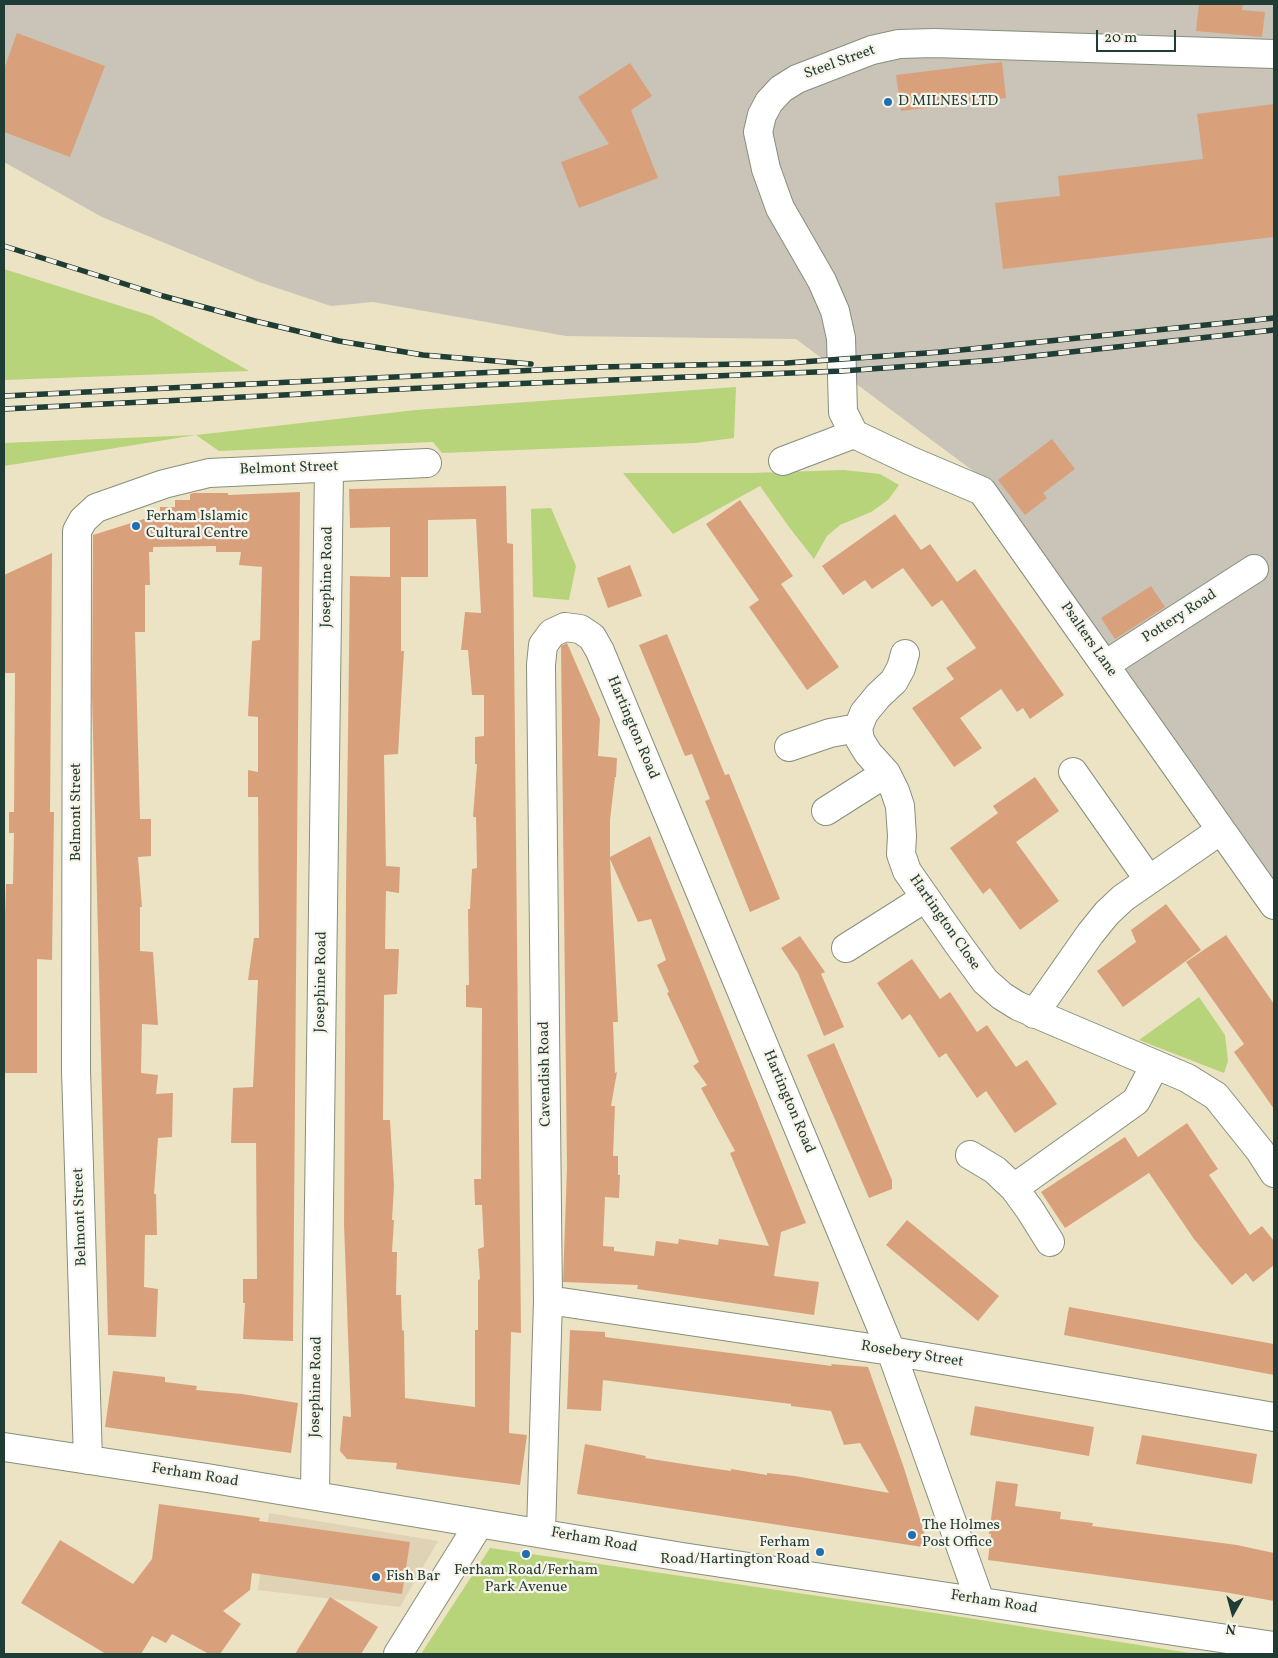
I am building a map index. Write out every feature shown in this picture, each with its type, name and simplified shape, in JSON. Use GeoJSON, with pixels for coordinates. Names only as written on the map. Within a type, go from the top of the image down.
{"type":"FeatureCollection","features":[{"type":"Feature","properties":{"kind":"street","name":"Steel Street"},"geometry":{"type":"LineString","coordinates":[[854,434],[843,412],[841,338],[835,311],[822,282],[780,208],[766,170],[758,132],[762,115],[769,102],[781,89],[798,79],[872,50],[899,44],[944,43],[1274,54]]}},
{"type":"Feature","properties":{"kind":"street"},"geometry":{"type":"LineString","coordinates":[[783,461],[854,434]]}},
{"type":"Feature","properties":{"kind":"street","name":"Psalters Lane"},"geometry":{"type":"LineString","coordinates":[[854,434],[982,491],[1274,904]]}},
{"type":"Feature","properties":{"kind":"street","name":"Belmont Street"},"geometry":{"type":"LineString","coordinates":[[88,1460],[76,1070],[77,531],[83,520],[96,508],[164,484],[209,473],[427,463]]}},
{"type":"Feature","properties":{"kind":"street","name":"Josephine Road"},"geometry":{"type":"LineString","coordinates":[[315,1495],[329,468]]}},
{"type":"Feature","properties":{"kind":"street","name":"Pottery Road"},"geometry":{"type":"LineString","coordinates":[[1105,666],[1254,569]]}},
{"type":"Feature","properties":{"kind":"street","name":"Cavendish Road"},"geometry":{"type":"LineString","coordinates":[[541,1532],[548,1300],[541,665],[543,645],[552,633],[565,627]]}},
{"type":"Feature","properties":{"kind":"street","name":"Hartington Road"},"geometry":{"type":"LineString","coordinates":[[565,627],[580,629],[592,637],[600,651],[891,1351],[980,1601]]}},
{"type":"Feature","properties":{"kind":"street"},"geometry":{"type":"LineString","coordinates":[[789,747],[816,737],[858,728],[864,713],[894,681],[902,668],[905,654]]}},
{"type":"Feature","properties":{"kind":"street","name":"Hartington Close"},"geometry":{"type":"LineString","coordinates":[[858,728],[860,740],[868,753],[886,773],[895,791],[900,806],[901,854],[907,871],[985,981],[1002,996],[1034,1014],[1187,1078],[1216,1096],[1260,1151],[1274,1173]]}},
{"type":"Feature","properties":{"kind":"street"},"geometry":{"type":"LineString","coordinates":[[1073,772],[1149,880]]}},
{"type":"Feature","properties":{"kind":"street"},"geometry":{"type":"LineString","coordinates":[[826,811],[886,773]]}},
{"type":"Feature","properties":{"kind":"street"},"geometry":{"type":"LineString","coordinates":[[1034,1014],[1107,912],[1123,898],[1221,830]]}},
{"type":"Feature","properties":{"kind":"street"},"geometry":{"type":"LineString","coordinates":[[846,948],[925,898]]}},
{"type":"Feature","properties":{"kind":"street"},"geometry":{"type":"LineString","coordinates":[[1014,1188],[1136,1101],[1156,1065]]}},
{"type":"Feature","properties":{"kind":"street"},"geometry":{"type":"LineString","coordinates":[[970,1155],[995,1170],[1014,1188],[1050,1242]]}},
{"type":"Feature","properties":{"kind":"street","name":"Rosebery Street"},"geometry":{"type":"LineString","coordinates":[[548,1300],[891,1351],[1274,1417]]}},
{"type":"Feature","properties":{"kind":"street","name":"Ferham Road"},"geometry":{"type":"LineString","coordinates":[[4,1447],[315,1495],[479,1524],[541,1532],[682,1556],[1274,1646]]}},
{"type":"Feature","properties":{"kind":"street"},"geometry":{"type":"LineString","coordinates":[[398,1654],[479,1524]]}},
{"type":"Feature","properties":{"kind":"shaded area"},"geometry":{"type":"Polygon","coordinates":[[[4,4],[1274,4],[1274,894],[980,476],[796,339],[566,336],[373,302],[331,306],[259,282],[102,217],[4,162],[4,4]]]}},
{"type":"Feature","properties":{"kind":"shaded area"},"geometry":{"type":"Polygon","coordinates":[[[269,1513],[438,1541],[400,1607],[258,1590],[269,1513]]]}},
{"type":"Feature","properties":{"kind":"green space"},"geometry":{"type":"Polygon","coordinates":[[[4,269],[152,316],[249,371],[4,380],[4,269]]]}},
{"type":"Feature","properties":{"kind":"green space"},"geometry":{"type":"Polygon","coordinates":[[[736,387],[734,438],[695,443],[442,453],[433,442],[219,451],[196,435],[416,410],[736,387]]]}},
{"type":"Feature","properties":{"kind":"green space"},"geometry":{"type":"Polygon","coordinates":[[[196,435],[4,466],[4,443],[196,435]]]}},
{"type":"Feature","properties":{"kind":"green space"},"geometry":{"type":"Polygon","coordinates":[[[844,470],[880,474],[899,485],[888,500],[871,512],[840,525],[827,536],[814,559],[760,486],[673,534],[623,473],[752,473],[844,470]]]}},
{"type":"Feature","properties":{"kind":"green space"},"geometry":{"type":"Polygon","coordinates":[[[551,508],[576,566],[569,600],[533,597],[531,509],[551,508]]]}},
{"type":"Feature","properties":{"kind":"green space"},"geometry":{"type":"Polygon","coordinates":[[[1199,997],[1225,1035],[1228,1061],[1224,1073],[1139,1040],[1199,997]]]}},
{"type":"Feature","properties":{"kind":"green space"},"geometry":{"type":"Polygon","coordinates":[[[490,1548],[962,1617],[1196,1654],[421,1654],[490,1548]]]}},
{"type":"Feature","properties":{"kind":"building"},"geometry":{"type":"Polygon","coordinates":[[[1199,4],[1243,4],[1242,10],[1265,12],[1262,37],[1196,31],[1199,4]]]}},
{"type":"Feature","properties":{"kind":"building"},"geometry":{"type":"Polygon","coordinates":[[[17,33],[105,66],[70,157],[4,132],[4,69],[17,33]]]}},
{"type":"Feature","properties":{"kind":"building"},"geometry":{"type":"Polygon","coordinates":[[[1002,62],[1006,98],[901,111],[896,75],[1002,62]]]}},
{"type":"Feature","properties":{"kind":"building"},"geometry":{"type":"Polygon","coordinates":[[[630,63],[652,96],[631,110],[658,178],[579,208],[561,162],[609,144],[578,97],[630,63]]]}},
{"type":"Feature","properties":{"kind":"building"},"geometry":{"type":"Polygon","coordinates":[[[1274,104],[1274,237],[1003,269],[995,203],[1060,196],[1058,176],[1203,159],[1197,114],[1274,104]]]}},
{"type":"Feature","properties":{"kind":"building"},"geometry":{"type":"Polygon","coordinates":[[[1052,439],[1075,469],[1043,493],[1047,498],[1025,515],[998,480],[1052,439]]]}},
{"type":"Feature","properties":{"kind":"building"},"geometry":{"type":"Polygon","coordinates":[[[506,486],[507,543],[513,544],[521,1333],[511,1332],[509,1433],[527,1435],[520,1485],[396,1469],[397,1463],[347,1459],[340,1451],[343,1416],[351,1417],[344,1224],[350,576],[390,577],[390,527],[350,528],[349,489],[506,486]],[[476,519],[428,520],[428,577],[401,577],[401,651],[404,651],[398,754],[384,755],[386,866],[400,867],[399,893],[386,891],[385,949],[399,949],[397,994],[384,995],[383,1120],[390,1120],[394,1186],[392,1252],[397,1252],[396,1295],[401,1295],[402,1330],[404,1331],[405,1398],[475,1407],[475,1330],[478,1330],[478,1280],[480,1279],[478,1249],[484,1247],[482,1205],[475,1205],[474,1179],[481,1179],[482,1008],[466,1007],[466,985],[469,985],[468,909],[470,909],[472,869],[477,868],[476,817],[473,817],[477,764],[475,764],[475,737],[484,736],[484,695],[472,695],[468,650],[461,650],[465,612],[481,613],[476,519]]]}},
{"type":"Feature","properties":{"kind":"building"},"geometry":{"type":"Polygon","coordinates":[[[300,492],[293,1341],[243,1339],[245,1303],[243,1303],[243,1279],[257,1279],[256,1143],[231,1143],[233,1088],[253,1087],[258,980],[248,980],[254,938],[259,938],[258,797],[248,797],[248,770],[258,772],[258,717],[248,716],[252,641],[260,640],[262,567],[239,565],[241,552],[216,552],[216,546],[153,547],[153,552],[149,552],[150,585],[145,585],[145,632],[135,632],[140,819],[151,819],[151,856],[138,857],[142,907],[140,907],[140,951],[153,952],[158,1025],[142,1024],[141,1073],[158,1075],[156,1094],[173,1093],[172,1137],[158,1138],[154,1194],[156,1194],[157,1235],[145,1235],[144,1287],[158,1289],[156,1337],[108,1335],[92,695],[93,535],[160,514],[160,507],[175,507],[175,500],[190,500],[190,494],[194,493],[228,493],[228,495],[300,492]]]}},
{"type":"Feature","properties":{"kind":"building"},"geometry":{"type":"Polygon","coordinates":[[[740,500],[793,576],[781,584],[839,667],[807,690],[749,607],[759,600],[706,524],[740,500]]]}},
{"type":"Feature","properties":{"kind":"building"},"geometry":{"type":"Polygon","coordinates":[[[895,514],[921,550],[930,544],[957,582],[975,569],[1064,695],[1030,719],[1023,708],[1017,712],[1001,689],[960,718],[982,748],[954,767],[912,708],[954,679],[946,668],[976,648],[942,600],[932,607],[903,568],[872,589],[865,580],[843,595],[822,566],[895,514]]]}},
{"type":"Feature","properties":{"kind":"building"},"geometry":{"type":"Polygon","coordinates":[[[52,553],[50,812],[54,812],[52,960],[37,959],[37,1073],[4,1073],[6,884],[13,884],[14,833],[9,833],[9,812],[14,812],[15,673],[4,673],[4,575],[52,553]]]}},
{"type":"Feature","properties":{"kind":"building"},"geometry":{"type":"Polygon","coordinates":[[[630,565],[642,596],[608,608],[597,578],[630,565]]]}},
{"type":"Feature","properties":{"kind":"building"},"geometry":{"type":"Polygon","coordinates":[[[1151,586],[1165,607],[1115,639],[1101,618],[1151,586]]]}},
{"type":"Feature","properties":{"kind":"building"},"geometry":{"type":"Polygon","coordinates":[[[667,634],[725,775],[729,774],[780,899],[750,912],[705,801],[710,799],[692,754],[685,756],[639,645],[667,634]]]}},
{"type":"Feature","properties":{"kind":"building"},"geometry":{"type":"Polygon","coordinates":[[[567,643],[600,719],[598,756],[617,758],[610,820],[610,857],[650,836],[806,1223],[781,1232],[774,1276],[819,1282],[814,1315],[637,1289],[638,1285],[563,1282],[567,1167],[561,646],[567,643]],[[610,859],[618,1022],[613,1022],[615,1073],[617,1072],[611,1106],[615,1106],[613,1156],[618,1156],[618,1175],[620,1175],[619,1198],[605,1197],[603,1246],[614,1247],[614,1251],[654,1256],[656,1241],[678,1244],[679,1239],[718,1245],[719,1239],[769,1246],[730,1153],[735,1151],[701,1088],[707,1085],[693,1066],[699,1062],[667,993],[669,992],[657,965],[666,960],[651,919],[638,922],[610,859]]]}},
{"type":"Feature","properties":{"kind":"building"},"geometry":{"type":"Polygon","coordinates":[[[1035,777],[1059,811],[1016,842],[1059,901],[1020,930],[990,888],[983,894],[950,848],[998,813],[993,806],[1035,777]]]}},
{"type":"Feature","properties":{"kind":"building"},"geometry":{"type":"Polygon","coordinates":[[[1166,904],[1201,950],[1123,1007],[1097,971],[1136,942],[1131,930],[1166,904]]]}},
{"type":"Feature","properties":{"kind":"building"},"geometry":{"type":"Polygon","coordinates":[[[1226,935],[1274,1004],[1274,1109],[1234,1052],[1244,1044],[1186,962],[1226,935]]]}},
{"type":"Feature","properties":{"kind":"building"},"geometry":{"type":"Polygon","coordinates":[[[800,936],[825,972],[821,974],[844,1027],[824,1036],[798,973],[781,948],[800,936]]]}},
{"type":"Feature","properties":{"kind":"building"},"geometry":{"type":"Polygon","coordinates":[[[912,959],[940,999],[950,992],[977,1032],[987,1025],[1016,1067],[1027,1060],[1057,1104],[1015,1133],[986,1091],[977,1098],[946,1053],[939,1058],[910,1014],[902,1020],[877,983],[912,959]]]}},
{"type":"Feature","properties":{"kind":"building"},"geometry":{"type":"Polygon","coordinates":[[[834,1043],[892,1180],[892,1189],[869,1198],[807,1055],[834,1043]]]}},
{"type":"Feature","properties":{"kind":"building"},"geometry":{"type":"Polygon","coordinates":[[[1187,1123],[1218,1169],[1209,1175],[1250,1235],[1262,1226],[1274,1241],[1274,1265],[1253,1282],[1246,1273],[1232,1285],[1194,1239],[1149,1173],[1065,1228],[1041,1192],[1125,1137],[1138,1157],[1187,1123]]]}},
{"type":"Feature","properties":{"kind":"building"},"geometry":{"type":"Polygon","coordinates":[[[907,1220],[999,1296],[978,1321],[886,1245],[907,1220]]]}},
{"type":"Feature","properties":{"kind":"building"},"geometry":{"type":"Polygon","coordinates":[[[1069,1307],[1274,1344],[1274,1375],[1064,1335],[1069,1307]]]}},
{"type":"Feature","properties":{"kind":"building"},"geometry":{"type":"Polygon","coordinates":[[[570,1330],[605,1332],[605,1337],[832,1366],[831,1364],[868,1367],[903,1465],[929,1548],[577,1494],[585,1444],[646,1456],[645,1458],[731,1471],[731,1469],[767,1475],[767,1473],[795,1476],[889,1493],[860,1443],[844,1445],[831,1411],[791,1406],[791,1404],[603,1380],[601,1411],[567,1409],[570,1330]]]}},
{"type":"Feature","properties":{"kind":"building"},"geometry":{"type":"Polygon","coordinates":[[[113,1371],[165,1377],[165,1382],[197,1386],[196,1390],[242,1394],[298,1403],[291,1453],[105,1427],[113,1371]]]}},
{"type":"Feature","properties":{"kind":"building"},"geometry":{"type":"Polygon","coordinates":[[[975,1406],[1094,1427],[1089,1456],[970,1435],[975,1406]]]}},
{"type":"Feature","properties":{"kind":"building"},"geometry":{"type":"Polygon","coordinates":[[[1142,1435],[1257,1454],[1252,1484],[1136,1464],[1142,1435]]]}},
{"type":"Feature","properties":{"kind":"building"},"geometry":{"type":"Polygon","coordinates":[[[996,1481],[1018,1484],[1015,1506],[1061,1512],[1060,1519],[1093,1523],[1092,1526],[1237,1545],[1274,1553],[1274,1601],[1224,1592],[988,1560],[991,1534],[989,1534],[996,1481]]]}},
{"type":"Feature","properties":{"kind":"building"},"geometry":{"type":"Polygon","coordinates":[[[159,1504],[260,1518],[259,1521],[410,1542],[402,1594],[252,1573],[250,1590],[223,1611],[241,1624],[220,1654],[209,1654],[172,1634],[166,1643],[152,1636],[141,1654],[106,1654],[21,1603],[60,1540],[133,1584],[152,1559],[159,1504]]]}},
{"type":"Feature","properties":{"kind":"building"},"geometry":{"type":"Polygon","coordinates":[[[330,1597],[378,1627],[361,1654],[295,1654],[330,1597]]]}},
{"type":"Feature","properties":{"kind":"railway"},"geometry":{"type":"LineString","coordinates":[[4,246],[163,296],[339,341],[423,355],[531,364]]}},
{"type":"Feature","properties":{"kind":"railway"},"geometry":{"type":"LineString","coordinates":[[4,396],[600,367],[787,363],[941,352],[1274,318]]}},
{"type":"Feature","properties":{"kind":"railway"},"geometry":{"type":"LineString","coordinates":[[4,409],[482,385],[842,371],[996,360],[1274,330]]}},
{"type":"Feature","properties":{"kind":"place","name":"D MILNES LTD"},"geometry":{"type":"Point","coordinates":[888,102]}},
{"type":"Feature","properties":{"kind":"place","name":"Ferham Islamic Cultural Centre"},"geometry":{"type":"Point","coordinates":[136,526]}},
{"type":"Feature","properties":{"kind":"place","name":"The Holmes Post Office"},"geometry":{"type":"Point","coordinates":[912,1535]}},
{"type":"Feature","properties":{"kind":"place","name":"Ferham Road/Hartington Road"},"geometry":{"type":"Point","coordinates":[820,1552]}},
{"type":"Feature","properties":{"kind":"place","name":"Ferham Road/Ferham Park Avenue"},"geometry":{"type":"Point","coordinates":[526,1554]}},
{"type":"Feature","properties":{"kind":"place","name":"Fish Bar"},"geometry":{"type":"Point","coordinates":[376,1577]}}]}
